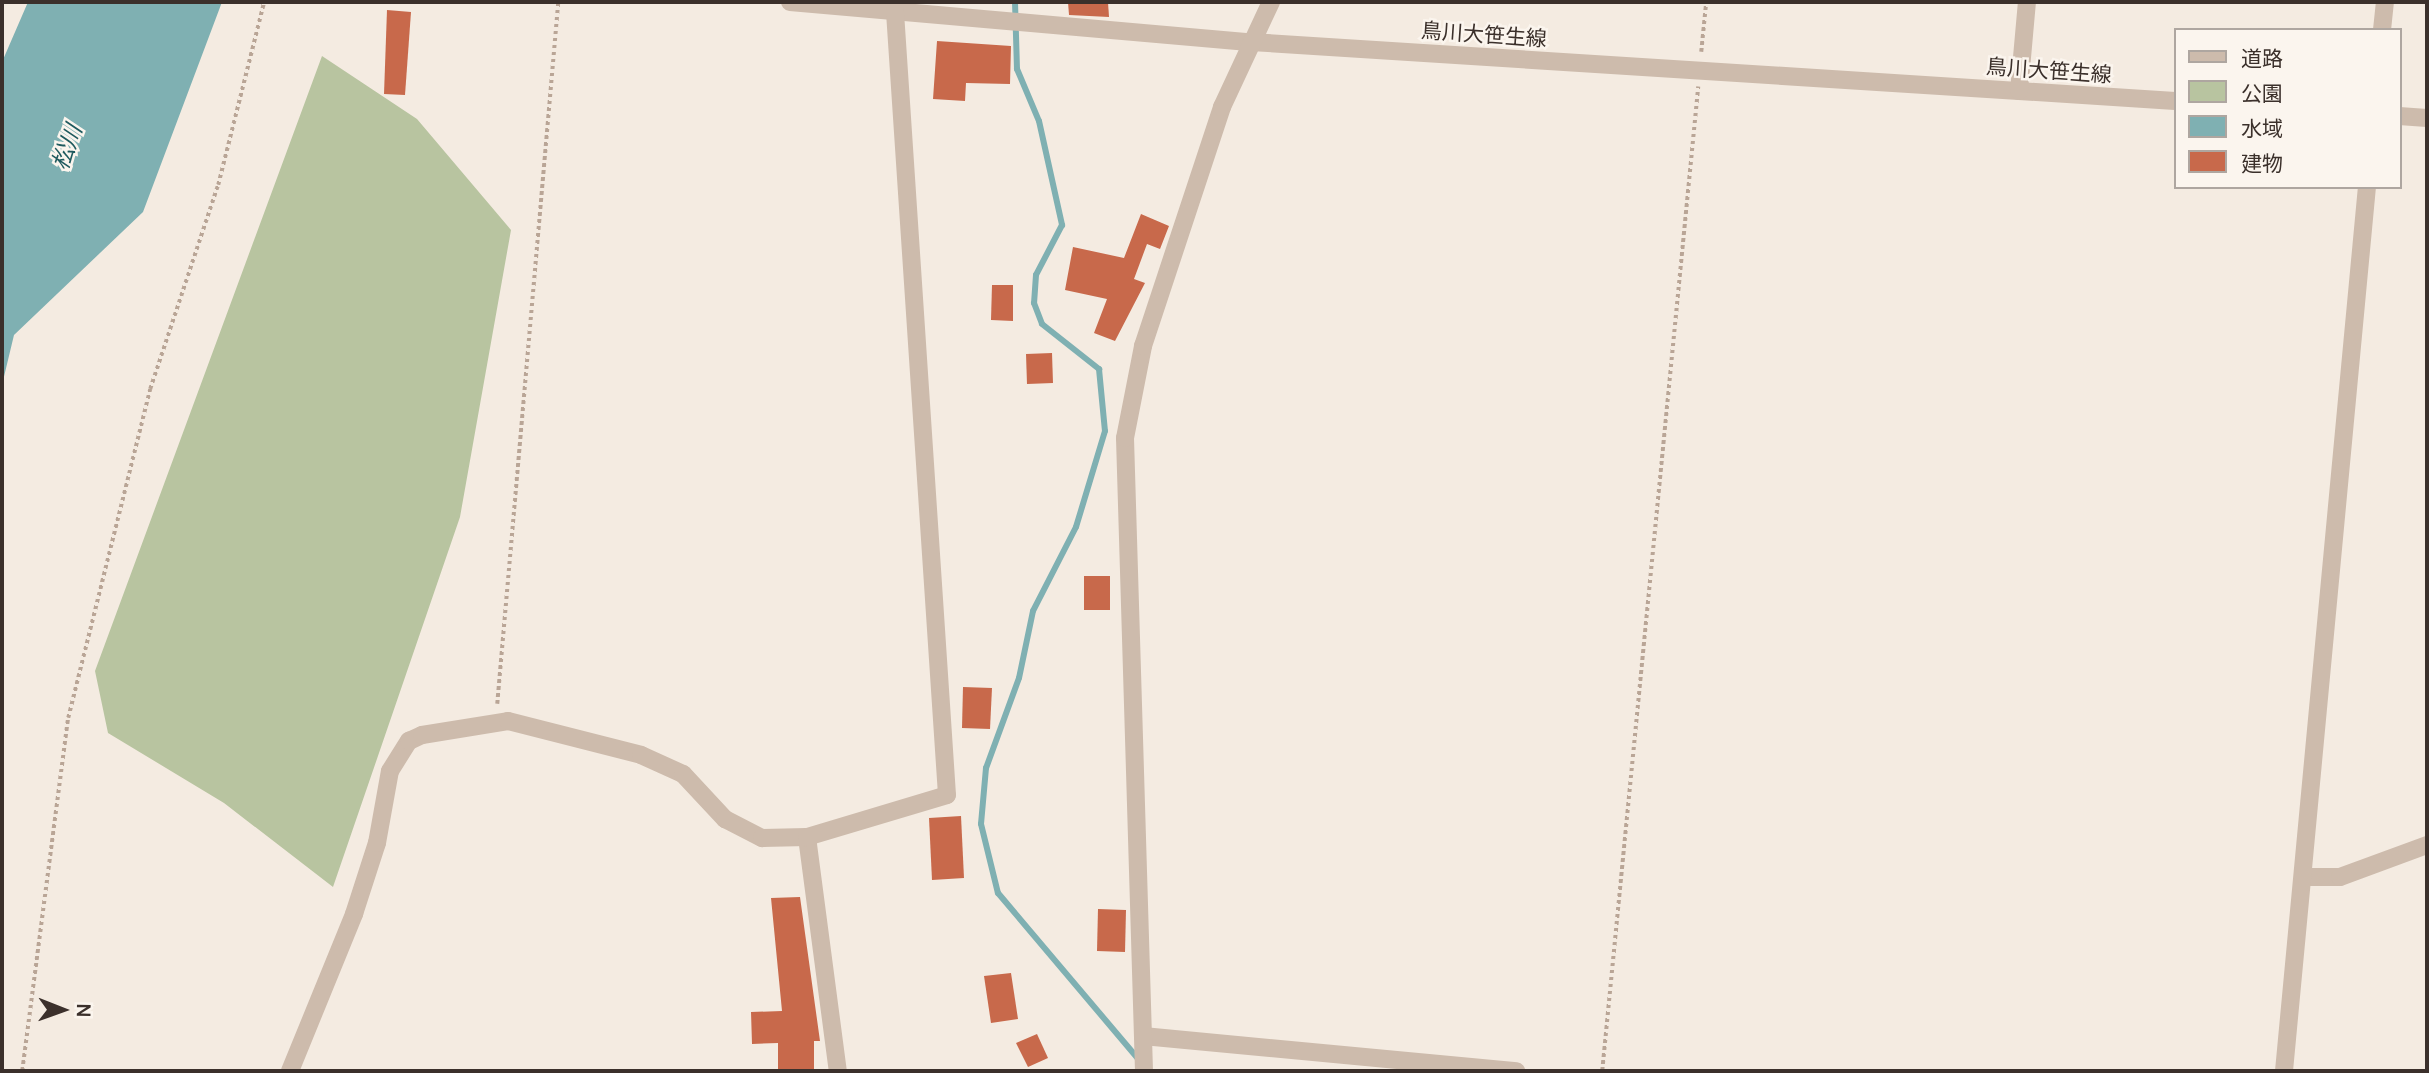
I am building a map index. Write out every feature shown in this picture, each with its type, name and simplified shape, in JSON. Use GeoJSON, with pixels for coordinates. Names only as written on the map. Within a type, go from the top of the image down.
{"type":"FeatureCollection","features":[{"type":"Feature","properties":{"kind":"street","name":"鳥川大笹生線"},"geometry":{"type":"LineString","coordinates":[[790,2],[1251,42],[2174,101]]}},
{"type":"Feature","properties":{"kind":"street"},"geometry":{"type":"LineString","coordinates":[[1144,1071],[1125,438],[1143,346],[1222,107],[1270,2]]}},
{"type":"Feature","properties":{"kind":"street"},"geometry":{"type":"LineString","coordinates":[[2019,91],[2027,2]]}},
{"type":"Feature","properties":{"kind":"street"},"geometry":{"type":"LineString","coordinates":[[2382,28],[2385,2]]}},
{"type":"Feature","properties":{"kind":"street"},"geometry":{"type":"LineString","coordinates":[[290,1071],[354,914],[400,752],[422,735],[495,721],[664,763],[741,832],[807,837],[937,802],[948,788],[895,12]]}},
{"type":"Feature","properties":{"kind":"street"},"geometry":{"type":"LineString","coordinates":[[2401,116],[2427,118]]}},
{"type":"Feature","properties":{"kind":"street"},"geometry":{"type":"LineString","coordinates":[[2284,1071],[2367,189]]}},
{"type":"Feature","properties":{"kind":"street"},"geometry":{"type":"LineString","coordinates":[[807,837],[838,1071]]}},
{"type":"Feature","properties":{"kind":"street"},"geometry":{"type":"LineString","coordinates":[[2303,877],[2340,877],[2427,845]]}},
{"type":"Feature","properties":{"kind":"street"},"geometry":{"type":"LineString","coordinates":[[1143,1043],[1516,1071]]}},
{"type":"Feature","properties":{"kind":"path"},"geometry":{"type":"LineString","coordinates":[[22,1071],[68,718],[150,389],[218,185],[264,2]]}},
{"type":"Feature","properties":{"kind":"path"},"geometry":{"type":"LineString","coordinates":[[495,721],[558,2]]}},
{"type":"Feature","properties":{"kind":"path"},"geometry":{"type":"LineString","coordinates":[[1602,1071],[1706,2]]}},
{"type":"Feature","properties":{"kind":"green space"},"geometry":{"type":"Polygon","coordinates":[[[322,56],[417,119],[511,230],[460,517],[333,887],[224,803],[108,733],[95,671],[322,56]]]}},
{"type":"Feature","properties":{"kind":"water","name":"松川"},"geometry":{"type":"Polygon","coordinates":[[[28,2],[222,2],[143,212],[14,335],[2,385],[2,62],[28,2]]]}},
{"type":"Feature","properties":{"kind":"building"},"geometry":{"type":"Polygon","coordinates":[[[1068,2],[1108,2],[1109,17],[1069,15],[1068,2]]]}},
{"type":"Feature","properties":{"kind":"building"},"geometry":{"type":"Polygon","coordinates":[[[387,10],[411,12],[405,95],[384,94],[387,10]]]}},
{"type":"Feature","properties":{"kind":"building"},"geometry":{"type":"Polygon","coordinates":[[[937,41],[1011,46],[1010,84],[966,83],[965,101],[933,99],[937,41]]]}},
{"type":"Feature","properties":{"kind":"building"},"geometry":{"type":"Polygon","coordinates":[[[1141,214],[1169,226],[1160,249],[1147,244],[1134,279],[1145,283],[1115,341],[1094,333],[1107,299],[1065,290],[1073,247],[1124,258],[1141,214]]]}},
{"type":"Feature","properties":{"kind":"building"},"geometry":{"type":"Polygon","coordinates":[[[992,285],[1013,285],[1013,321],[991,320],[992,285]]]}},
{"type":"Feature","properties":{"kind":"building"},"geometry":{"type":"Polygon","coordinates":[[[1052,353],[1053,383],[1027,384],[1026,354],[1052,353]]]}},
{"type":"Feature","properties":{"kind":"building"},"geometry":{"type":"Polygon","coordinates":[[[1084,576],[1110,576],[1110,610],[1084,610],[1084,576]]]}},
{"type":"Feature","properties":{"kind":"building"},"geometry":{"type":"Polygon","coordinates":[[[963,687],[992,688],[990,729],[962,728],[963,687]]]}},
{"type":"Feature","properties":{"kind":"building"},"geometry":{"type":"Polygon","coordinates":[[[961,816],[964,878],[932,880],[929,818],[961,816]]]}},
{"type":"Feature","properties":{"kind":"building"},"geometry":{"type":"Polygon","coordinates":[[[800,897],[820,1041],[814,1041],[814,1071],[778,1071],[778,1043],[752,1044],[751,1012],[782,1011],[771,898],[800,897]]]}},
{"type":"Feature","properties":{"kind":"building"},"geometry":{"type":"Polygon","coordinates":[[[1098,909],[1126,910],[1125,952],[1097,951],[1098,909]]]}},
{"type":"Feature","properties":{"kind":"building"},"geometry":{"type":"Polygon","coordinates":[[[1011,973],[1018,1019],[991,1023],[984,976],[1011,973]]]}},
{"type":"Feature","properties":{"kind":"building"},"geometry":{"type":"Polygon","coordinates":[[[1037,1034],[1048,1058],[1028,1067],[1016,1043],[1037,1034]]]}},
{"type":"Feature","properties":{"kind":"waterway"},"geometry":{"type":"LineString","coordinates":[[1015,2],[1017,69],[1039,121],[1062,225],[1036,275],[1034,303],[1042,324],[1099,369],[1105,431],[1076,527],[1033,611],[1019,678],[986,768],[981,824],[998,893],[1139,1060]]}}]}
